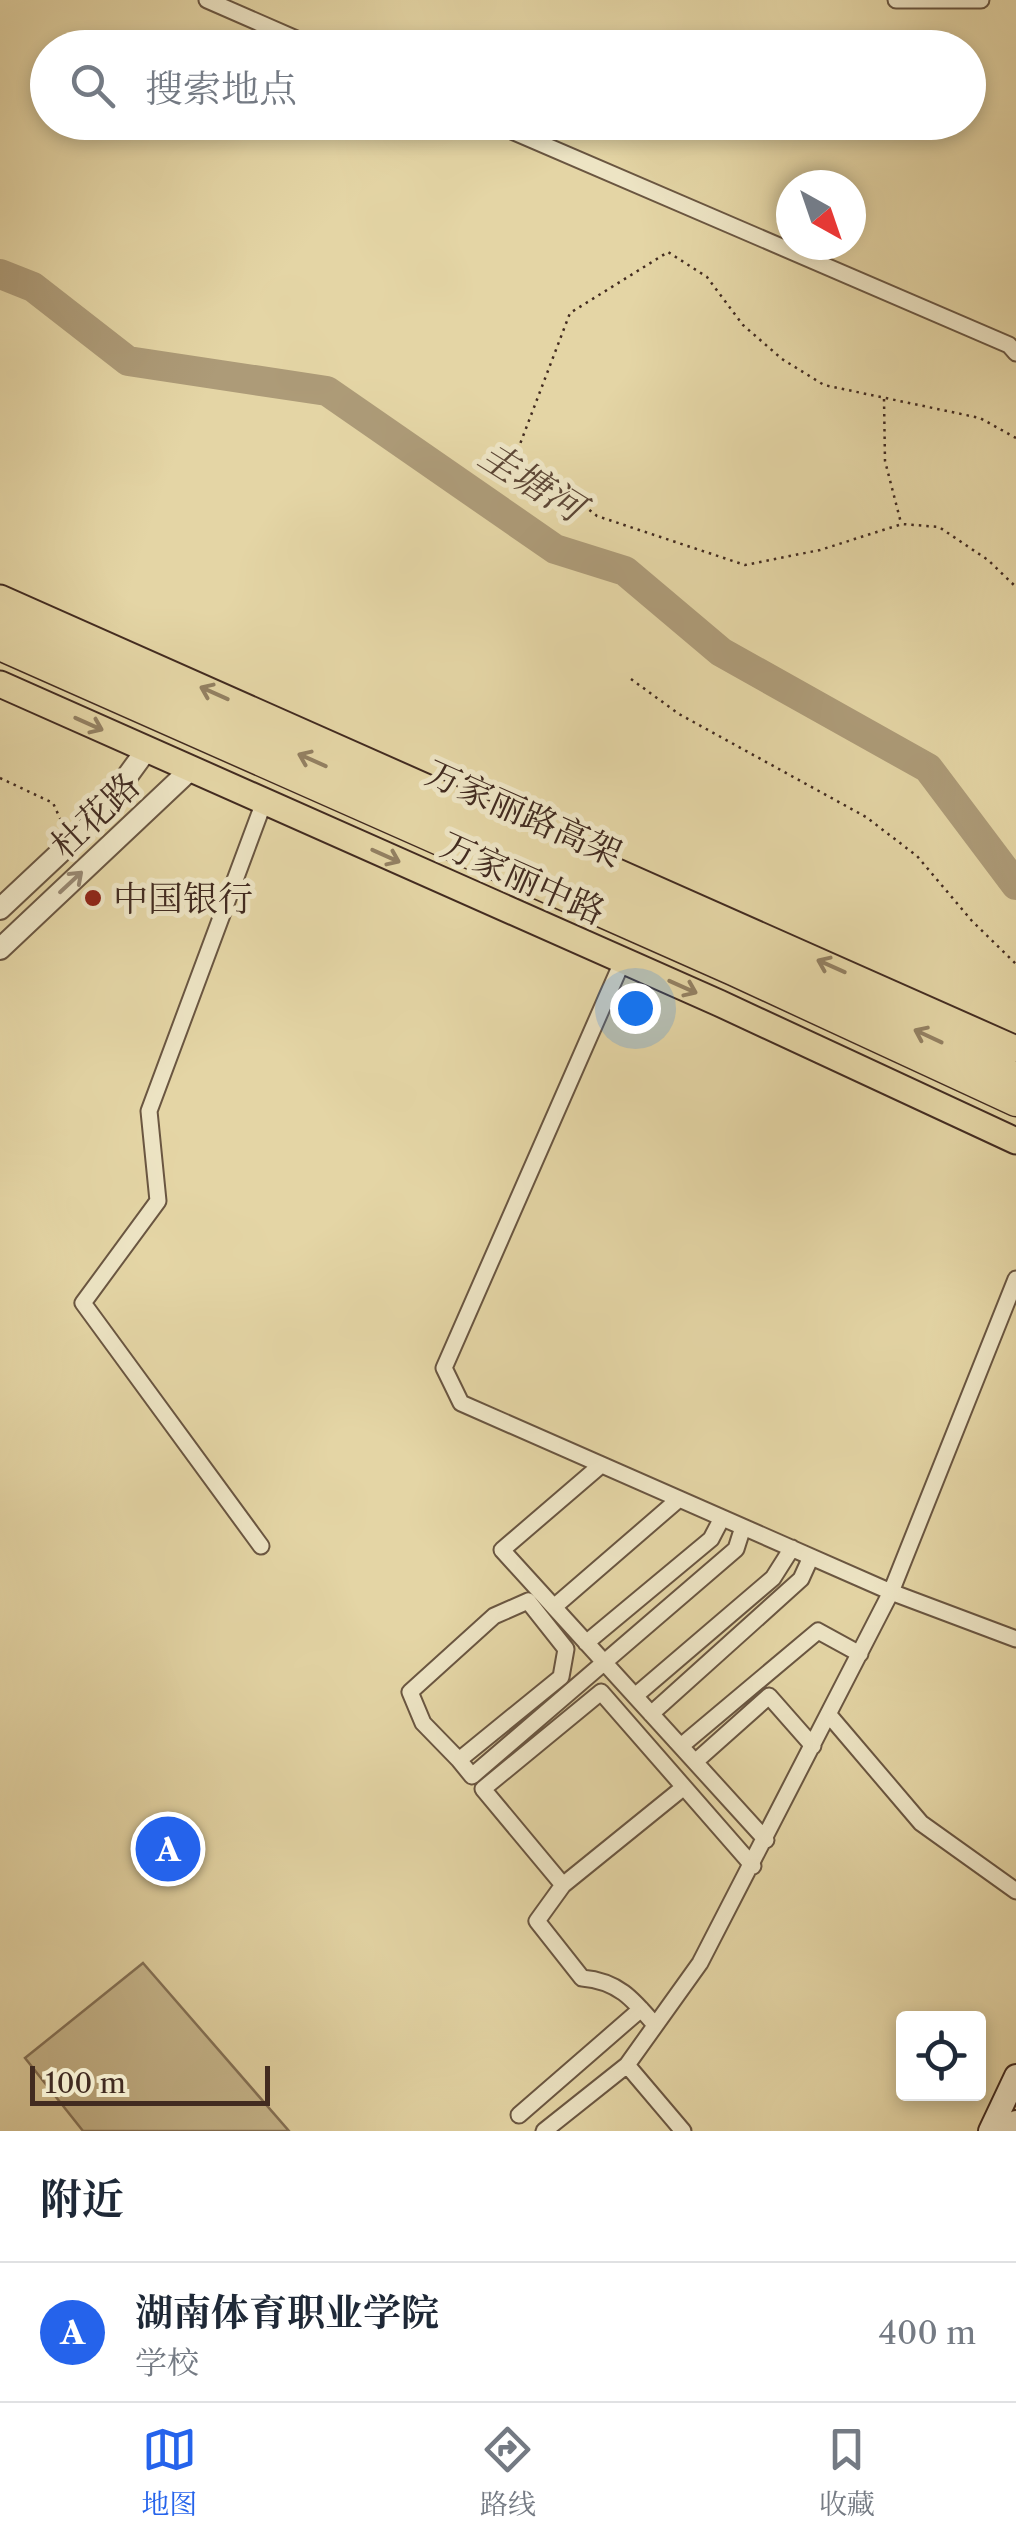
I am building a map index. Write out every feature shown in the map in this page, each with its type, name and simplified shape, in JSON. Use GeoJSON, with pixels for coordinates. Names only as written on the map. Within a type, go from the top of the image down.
{"type":"FeatureCollection","features":[{"type":"Feature","properties":{"kind":"highway","name":"万家丽路高架"},"geometry":{"type":"LineString","coordinates":[[0,621],[743,951],[1016,1077]]}},
{"type":"Feature","properties":{"kind":"highway","name":"万家丽路高架"},"geometry":{"type":"LineString","coordinates":[[0,646],[734,971],[1016,1102]]}},
{"type":"Feature","properties":{"kind":"main road","name":"万家丽中路"},"geometry":{"type":"LineString","coordinates":[[0,598],[1016,1049]]}},
{"type":"Feature","properties":{"kind":"main road","name":"万家丽中路"},"geometry":{"type":"LineString","coordinates":[[0,684],[623,960],[1016,1140]]}},
{"type":"Feature","properties":{"kind":"main road"},"geometry":{"type":"LineString","coordinates":[[990,2131],[1016,2076]]}},
{"type":"Feature","properties":{"kind":"main road"},"geometry":{"type":"LineString","coordinates":[[1012,2131],[1016,2122]]}},
{"type":"Feature","properties":{"kind":"street"},"geometry":{"type":"LineString","coordinates":[[207,0],[276,30]]}},
{"type":"Feature","properties":{"kind":"street"},"geometry":{"type":"LineString","coordinates":[[896,0],[980,0]]}},
{"type":"Feature","properties":{"kind":"street"},"geometry":{"type":"LineString","coordinates":[[533,140],[1008,346],[1016,353]]}},
{"type":"Feature","properties":{"kind":"street","name":"杜花路"},"geometry":{"type":"LineString","coordinates":[[0,909],[98,818],[147,749]]}},
{"type":"Feature","properties":{"kind":"street","name":"杜花路"},"geometry":{"type":"LineString","coordinates":[[0,949],[191,769]]}},
{"type":"Feature","properties":{"kind":"street"},"geometry":{"type":"LineString","coordinates":[[262,1546],[83,1304],[158,1201],[149,1112],[264,802]]}},
{"type":"Feature","properties":{"kind":"street"},"geometry":{"type":"LineString","coordinates":[[623,960],[444,1368],[462,1403],[891,1592],[1016,1639]]}},
{"type":"Feature","properties":{"kind":"street"},"geometry":{"type":"LineString","coordinates":[[544,2131],[626,2065],[700,1963],[754,1866],[891,1592],[1016,1279]]}},
{"type":"Feature","properties":{"kind":"street"},"geometry":{"type":"LineString","coordinates":[[601,1464],[502,1550],[766,1840]]}},
{"type":"Feature","properties":{"kind":"street"},"geometry":{"type":"LineString","coordinates":[[554,1608],[679,1499]]}},
{"type":"Feature","properties":{"kind":"street"},"geometry":{"type":"LineString","coordinates":[[586,1643],[711,1539],[722,1518]]}},
{"type":"Feature","properties":{"kind":"street"},"geometry":{"type":"LineString","coordinates":[[478,1782],[604,1662],[736,1549],[743,1527]]}},
{"type":"Feature","properties":{"kind":"street"},"geometry":{"type":"LineString","coordinates":[[634,1696],[773,1578],[792,1548]]}},
{"type":"Feature","properties":{"kind":"street"},"geometry":{"type":"LineString","coordinates":[[651,1714],[801,1578],[812,1557]]}},
{"type":"Feature","properties":{"kind":"street"},"geometry":{"type":"LineString","coordinates":[[459,1760],[561,1677],[566,1649],[528,1601],[494,1616],[410,1692],[423,1724],[459,1760],[563,1886]]}},
{"type":"Feature","properties":{"kind":"street"},"geometry":{"type":"LineString","coordinates":[[681,1746],[818,1631],[860,1654]]}},
{"type":"Feature","properties":{"kind":"street"},"geometry":{"type":"LineString","coordinates":[[757,1682],[813,1746]]}},
{"type":"Feature","properties":{"kind":"street"},"geometry":{"type":"LineString","coordinates":[[478,1782],[601,1692],[754,1866]]}},
{"type":"Feature","properties":{"kind":"street"},"geometry":{"type":"LineString","coordinates":[[695,1762],[769,1696]]}},
{"type":"Feature","properties":{"kind":"street"},"geometry":{"type":"LineString","coordinates":[[829,1715],[921,1823],[1016,1892]]}},
{"type":"Feature","properties":{"kind":"street"},"geometry":{"type":"LineString","coordinates":[[655,2025],[624,1990],[602,1980],[582,1978],[537,1922],[563,1886],[684,1786]]}},
{"type":"Feature","properties":{"kind":"street"},"geometry":{"type":"LineString","coordinates":[[518,2115],[641,2010]]}},
{"type":"Feature","properties":{"kind":"street"},"geometry":{"type":"LineString","coordinates":[[626,2065],[683,2131]]}},
{"type":"Feature","properties":{"kind":"path"},"geometry":{"type":"LineString","coordinates":[[1016,438],[980,418],[824,384],[782,359],[743,325],[708,277],[668,252],[570,313],[517,452],[596,516],[745,565],[820,550],[902,524],[938,527],[988,560],[1016,586]]}},
{"type":"Feature","properties":{"kind":"path"},"geometry":{"type":"LineString","coordinates":[[884,399],[885,462],[902,524]]}},
{"type":"Feature","properties":{"kind":"path"},"geometry":{"type":"LineString","coordinates":[[631,679],[679,714],[866,817],[917,856],[972,921],[1016,964]]}},
{"type":"Feature","properties":{"kind":"path"},"geometry":{"type":"LineString","coordinates":[[0,778],[54,803],[66,830]]}},
{"type":"Feature","properties":{"kind":"shaded area"},"geometry":{"type":"Polygon","coordinates":[[[143,1963],[289,2131],[83,2131],[25,2058],[143,1963]]]}},
{"type":"Feature","properties":{"kind":"waterway","name":"圭塘河"},"geometry":{"type":"LineString","coordinates":[[0,274],[33,287],[128,361],[327,391],[555,549],[625,571],[721,652],[928,768],[1016,885]]}},
{"type":"Feature","properties":{"kind":"place","name":"中国银行"},"geometry":{"type":"Point","coordinates":[93,898]}},
{"type":"Feature","properties":{"kind":"place","name":"湖南体育职业学院"},"geometry":{"type":"Point","coordinates":[168,1849]}}]}
